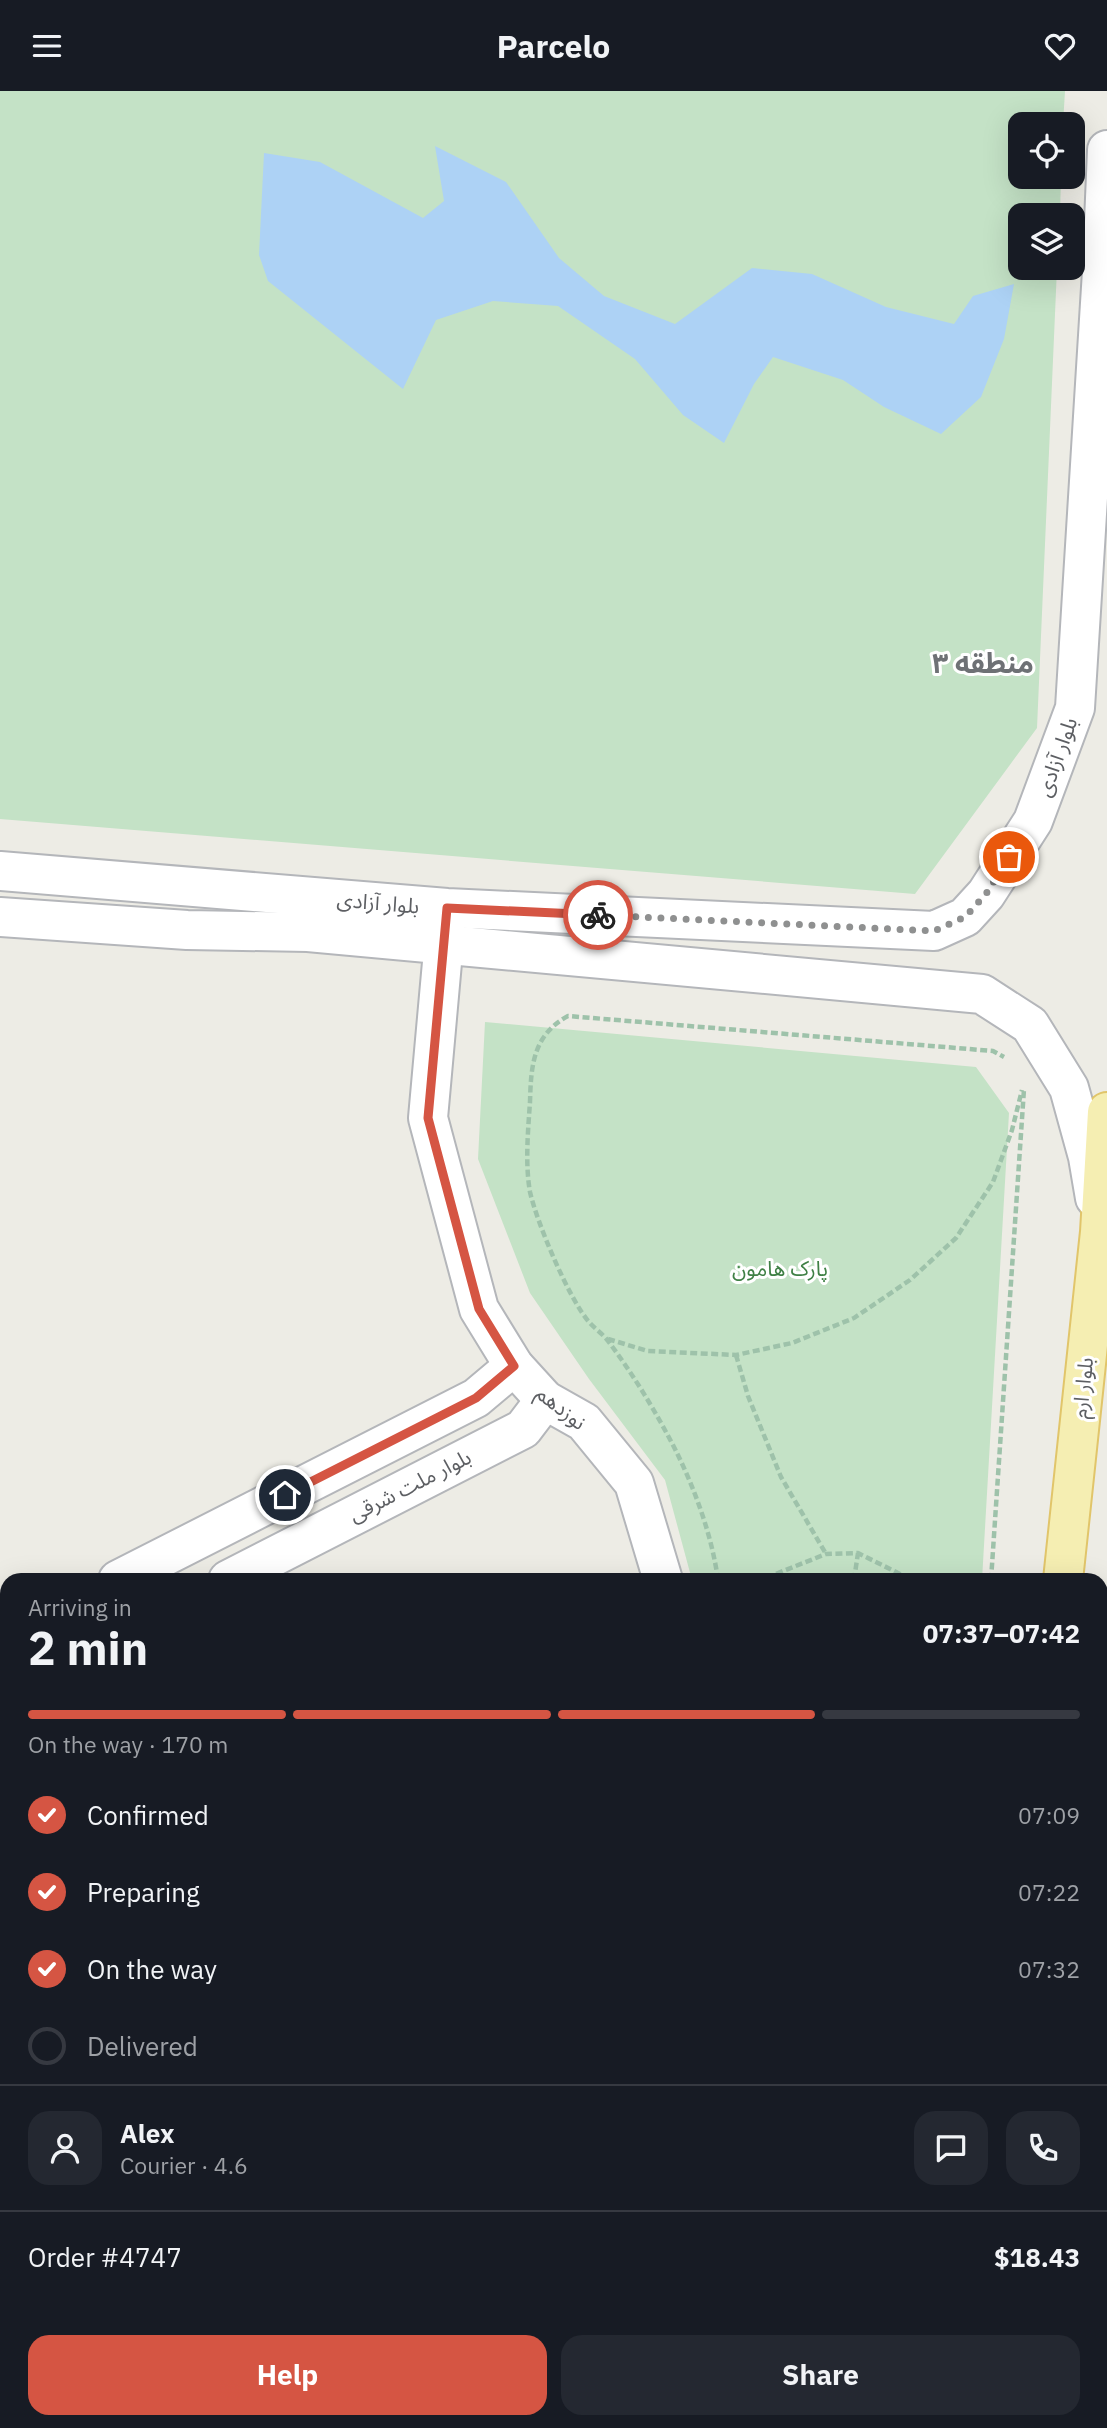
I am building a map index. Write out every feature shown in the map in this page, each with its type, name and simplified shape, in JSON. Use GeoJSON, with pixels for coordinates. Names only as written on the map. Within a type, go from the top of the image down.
{"type":"FeatureCollection","features":[{"type":"Feature","properties":{"kind":"main road","name":"بلوار ارم"},"geometry":{"type":"LineString","coordinates":[[1064,1573],[1100,1232],[1107,1112]]}},
{"type":"Feature","properties":{"kind":"street","name":"بلوار آزادی"},"geometry":{"type":"LineString","coordinates":[[0,917],[187,930],[308,932],[446,927],[934,931],[965,917],[986,894],[1033,821],[1074,708],[1102,271],[1107,150]]}},
{"type":"Feature","properties":{"kind":"street","name":"بلوار آزادی"},"geometry":{"type":"LineString","coordinates":[[0,871],[982,994],[1030,1025],[1069,1089],[1088,1157],[1100,1232]]}},
{"type":"Feature","properties":{"kind":"street","name":"نوزدهم"},"geometry":{"type":"LineString","coordinates":[[446,927],[428,1118],[479,1309],[514,1366],[545,1400],[584,1422],[634,1483],[661,1573]]}},
{"type":"Feature","properties":{"kind":"street"},"geometry":{"type":"LineString","coordinates":[[132,1573],[476,1398],[514,1366]]}},
{"type":"Feature","properties":{"kind":"street","name":"بلوار ملت شرقی"},"geometry":{"type":"LineString","coordinates":[[242,1573],[523,1429],[545,1400]]}},
{"type":"Feature","properties":{"kind":"path"},"geometry":{"type":"LineString","coordinates":[[716,1573],[703,1519],[675,1450],[607,1339],[588,1321],[542,1232],[530,1191],[528,1139],[533,1062],[542,1036],[553,1024],[568,1016],[993,1051],[1011,1061]]}},
{"type":"Feature","properties":{"kind":"path"},"geometry":{"type":"LineString","coordinates":[[607,1339],[648,1351],[736,1355],[792,1343],[854,1318],[910,1280],[956,1238],[993,1182],[1012,1130],[1025,1078],[991,1573]]}},
{"type":"Feature","properties":{"kind":"path"},"geometry":{"type":"LineString","coordinates":[[736,1355],[748,1396],[781,1477],[827,1554]]}},
{"type":"Feature","properties":{"kind":"path"},"geometry":{"type":"LineString","coordinates":[[855,1573],[858,1553]]}},
{"type":"Feature","properties":{"kind":"path"},"geometry":{"type":"LineString","coordinates":[[780,1573],[827,1554],[858,1553],[898,1573]]}},
{"type":"Feature","properties":{"kind":"green space"},"geometry":{"type":"Polygon","coordinates":[[[0,91],[1065,91],[1064,112],[1008,112],[1008,189],[1061,189],[1060,203],[1008,203],[1008,280],[1056,280],[1037,728],[915,894],[0,819],[0,91]]]}},
{"type":"Feature","properties":{"kind":"green space","name":"پارک هامون"},"geometry":{"type":"Polygon","coordinates":[[[485,1022],[976,1067],[1009,1113],[982,1573],[690,1573],[665,1480],[589,1379],[530,1293],[478,1159],[485,1022]]]}},
{"type":"Feature","properties":{"kind":"water"},"geometry":{"type":"Polygon","coordinates":[[[435,146],[506,182],[559,258],[604,296],[675,324],[752,268],[812,274],[886,307],[954,324],[973,296],[1014,284],[1004,339],[981,397],[941,434],[884,407],[843,380],[773,357],[754,384],[724,443],[683,415],[635,359],[558,306],[493,301],[436,320],[403,389],[268,281],[259,255],[264,153],[320,162],[423,218],[444,201],[435,146]]]}},
{"type":"Feature","properties":{"kind":"way so far"},"geometry":{"type":"LineString","coordinates":[[598,915],[934,931],[965,917],[986,894],[1009,857]]}},
{"type":"Feature","properties":{"kind":"district","name":"منطقه ۳"},"geometry":{"type":"Point","coordinates":[983,663]}},
{"type":"Feature","properties":{"kind":"route"},"geometry":{"type":"LineString","coordinates":[[285,1495],[476,1398],[514,1366],[479,1309],[428,1118],[447,908],[598,915]]}}]}
